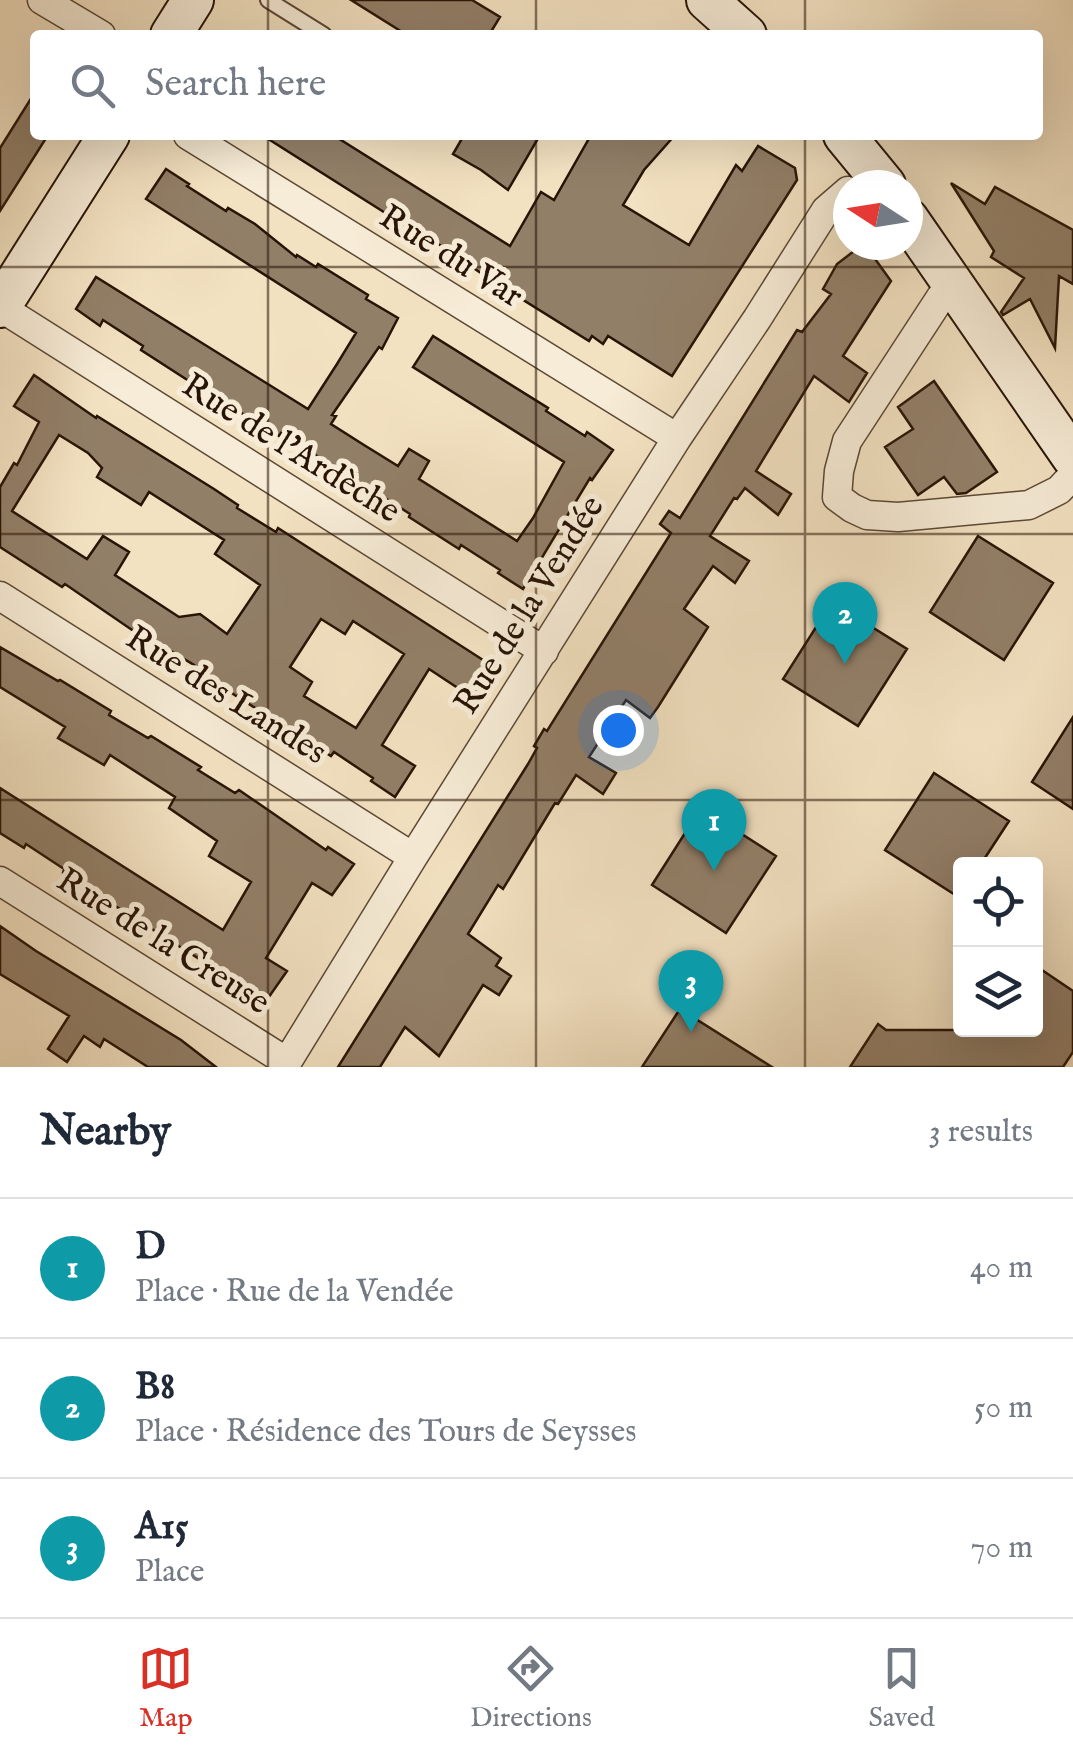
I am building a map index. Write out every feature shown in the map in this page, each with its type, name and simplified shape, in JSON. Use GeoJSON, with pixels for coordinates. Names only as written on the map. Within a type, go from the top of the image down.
{"type":"FeatureCollection","features":[{"type":"Feature","properties":{"kind":"main road"},"geometry":{"type":"LineString","coordinates":[[175,30],[193,0]]}},
{"type":"Feature","properties":{"kind":"main road"},"geometry":{"type":"LineString","coordinates":[[706,0],[740,30]]}},
{"type":"Feature","properties":{"kind":"main road"},"geometry":{"type":"LineString","coordinates":[[0,307],[105,140]]}},
{"type":"Feature","properties":{"kind":"main road"},"geometry":{"type":"LineString","coordinates":[[846,140],[860,170]]}},
{"type":"Feature","properties":{"kind":"main road"},"geometry":{"type":"LineString","coordinates":[[923,240],[1073,458]]}},
{"type":"Feature","properties":{"kind":"street"},"geometry":{"type":"LineString","coordinates":[[42,0],[93,30]]}},
{"type":"Feature","properties":{"kind":"street","name":"Rue du Var"},"geometry":{"type":"LineString","coordinates":[[196,140],[677,438]]}},
{"type":"Feature","properties":{"kind":"street","name":"Rue de la Vendée"},"geometry":{"type":"LineString","coordinates":[[286,1064],[677,438],[826,210],[833,205]]}},
{"type":"Feature","properties":{"kind":"street"},"geometry":{"type":"LineString","coordinates":[[955,286],[941,296],[847,441],[837,496],[867,516],[898,517],[1029,505],[1059,490],[1073,475]]}},
{"type":"Feature","properties":{"kind":"street","name":"Rue de l'Ardèche"},"geometry":{"type":"LineString","coordinates":[[0,307],[544,651]]}},
{"type":"Feature","properties":{"kind":"street","name":"Rue des Landes"},"geometry":{"type":"LineString","coordinates":[[0,596],[413,857]]}},
{"type":"Feature","properties":{"kind":"street","name":"Rue de la Creuse"},"geometry":{"type":"LineString","coordinates":[[0,881],[286,1064]]}},
{"type":"Feature","properties":{"kind":"lane"},"geometry":{"type":"LineString","coordinates":[[268,0],[316,30]]}},
{"type":"Feature","properties":{"kind":"building"},"geometry":{"type":"Polygon","coordinates":[[[351,0],[472,0],[500,17],[492,30],[399,30],[351,0]]]}},
{"type":"Feature","properties":{"kind":"building"},"geometry":{"type":"Polygon","coordinates":[[[30,100],[30,140],[45,140],[0,211],[0,148],[30,100]]]}},
{"type":"Feature","properties":{"kind":"building"},"geometry":{"type":"Polygon","coordinates":[[[270,140],[341,140],[510,246],[541,192],[554,200],[588,140],[671,140],[644,170],[623,205],[689,245],[736,165],[742,171],[758,146],[795,168],[797,180],[672,376],[608,336],[603,344],[592,336],[589,341],[270,140]]]}},
{"type":"Feature","properties":{"kind":"building"},"geometry":{"type":"Polygon","coordinates":[[[461,140],[537,140],[508,190],[453,154],[461,140]]]}},
{"type":"Feature","properties":{"kind":"building"},"geometry":{"type":"Polygon","coordinates":[[[166,169],[226,211],[228,208],[255,224],[296,257],[316,267],[318,264],[398,318],[382,349],[379,347],[332,415],[336,416],[331,424],[364,445],[398,466],[409,449],[429,461],[419,479],[517,541],[533,518],[564,462],[413,367],[433,336],[548,408],[546,411],[585,436],[587,432],[613,450],[590,478],[523,589],[461,545],[459,549],[371,489],[369,492],[320,462],[322,459],[281,433],[279,436],[192,383],[103,320],[100,326],[76,309],[96,277],[308,409],[337,364],[356,333],[146,199],[166,169]]]}},
{"type":"Feature","properties":{"kind":"building"},"geometry":{"type":"Polygon","coordinates":[[[951,183],[985,204],[995,187],[1073,230],[1073,284],[1059,276],[1055,348],[1030,299],[1003,315],[1001,312],[1024,278],[991,257],[994,251],[951,183]]]}},
{"type":"Feature","properties":{"kind":"building"},"geometry":{"type":"Polygon","coordinates":[[[842,260],[876,260],[891,281],[843,356],[867,373],[849,402],[814,376],[756,471],[791,494],[778,515],[745,488],[734,498],[710,536],[749,561],[735,583],[713,566],[684,609],[708,627],[658,707],[650,718],[626,700],[589,757],[616,773],[603,794],[576,775],[503,889],[498,885],[468,934],[501,958],[496,966],[511,976],[499,995],[483,985],[439,1056],[405,1027],[380,1067],[338,1067],[528,764],[544,729],[547,731],[671,533],[660,524],[669,511],[680,518],[797,330],[802,332],[831,294],[823,289],[842,260]]]}},
{"type":"Feature","properties":{"kind":"building"},"geometry":{"type":"Polygon","coordinates":[[[34,375],[96,418],[214,489],[237,508],[276,532],[278,528],[494,667],[473,698],[429,669],[382,745],[415,766],[395,797],[334,752],[331,756],[192,668],[194,665],[154,640],[151,643],[65,584],[62,587],[0,547],[0,487],[14,463],[17,465],[39,422],[14,406],[34,375]],[[59,435],[12,511],[87,559],[103,536],[129,552],[115,575],[179,617],[200,614],[227,634],[260,585],[215,554],[224,540],[149,492],[141,505],[97,477],[102,468],[88,453],[59,435]],[[321,619],[290,667],[312,682],[304,696],[356,728],[404,654],[353,621],[345,634],[321,619]]]}},
{"type":"Feature","properties":{"kind":"building"},"geometry":{"type":"Polygon","coordinates":[[[934,381],[997,472],[966,493],[957,494],[944,477],[918,495],[885,447],[913,429],[898,407],[934,381]]]}},
{"type":"Feature","properties":{"kind":"building"},"geometry":{"type":"Polygon","coordinates":[[[978,536],[1053,583],[1004,660],[930,612],[978,536]]]}},
{"type":"Feature","properties":{"kind":"building"},"geometry":{"type":"Polygon","coordinates":[[[832,602],[907,649],[858,726],[783,679],[832,602]]]}},
{"type":"Feature","properties":{"kind":"building"},"geometry":{"type":"Polygon","coordinates":[[[0,647],[111,711],[109,715],[148,738],[151,736],[201,767],[198,770],[235,793],[239,790],[326,850],[328,847],[354,864],[332,895],[312,883],[266,958],[287,971],[266,1001],[63,873],[64,869],[26,844],[24,848],[0,833],[0,788],[223,930],[251,882],[209,856],[217,841],[169,808],[175,797],[110,755],[104,765],[58,738],[65,727],[0,687],[0,647]]]}},
{"type":"Feature","properties":{"kind":"building"},"geometry":{"type":"Polygon","coordinates":[[[1073,717],[1073,809],[1032,782],[1073,717]]]}},
{"type":"Feature","properties":{"kind":"building"},"geometry":{"type":"Polygon","coordinates":[[[934,773],[1009,821],[986,857],[953,857],[953,894],[885,850],[934,773]]]}},
{"type":"Feature","properties":{"kind":"building"},"geometry":{"type":"Polygon","coordinates":[[[701,808],[776,856],[726,933],[652,885],[701,808]]]}},
{"type":"Feature","properties":{"kind":"building"},"geometry":{"type":"Polygon","coordinates":[[[0,926],[181,1040],[216,1067],[148,1067],[104,1039],[100,1047],[84,1036],[67,1062],[48,1049],[69,1016],[0,974],[0,926]]]}},
{"type":"Feature","properties":{"kind":"building"},"geometry":{"type":"Polygon","coordinates":[[[1043,971],[1073,991],[1073,1052],[1063,1067],[850,1067],[878,1024],[886,1030],[953,1030],[953,1037],[1043,1037],[1043,971]]]}},
{"type":"Feature","properties":{"kind":"building"},"geometry":{"type":"Polygon","coordinates":[[[680,1009],[772,1067],[642,1067],[680,1009]]]}},
{"type":"Feature","properties":{"kind":"place","name":"B8"},"geometry":{"type":"Point","coordinates":[845,664]}},
{"type":"Feature","properties":{"kind":"place","name":"D"},"geometry":{"type":"Point","coordinates":[714,871]}},
{"type":"Feature","properties":{"kind":"place","name":"A15"},"geometry":{"type":"Point","coordinates":[691,1032]}}]}
